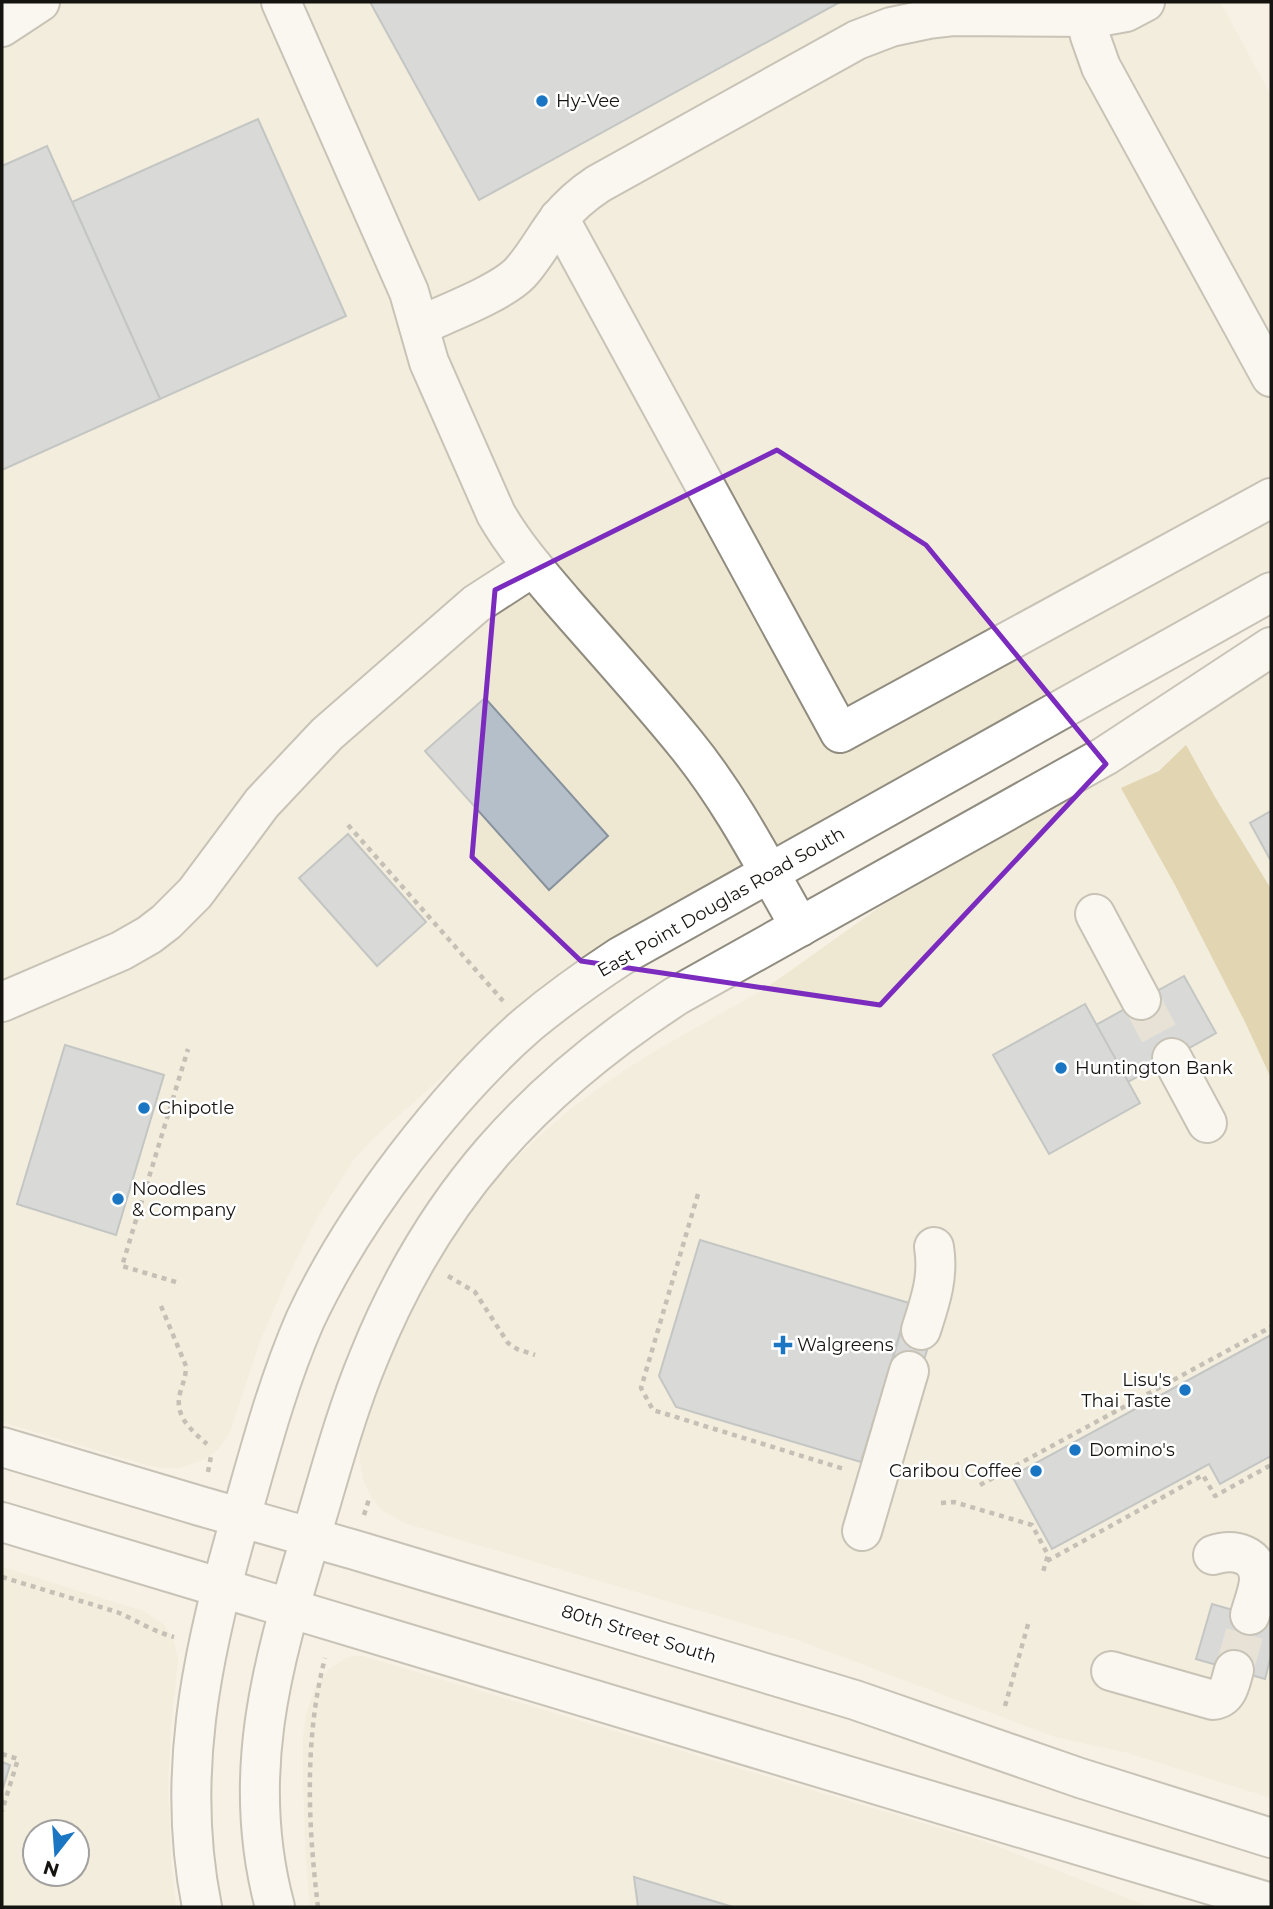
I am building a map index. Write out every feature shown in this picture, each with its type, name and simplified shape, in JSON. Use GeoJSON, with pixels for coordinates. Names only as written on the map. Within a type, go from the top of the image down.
{"type":"FeatureCollection","features":[{"type":"Feature","properties":{"kind":"street"},"geometry":{"type":"LineString","coordinates":[[2,27],[40,2]]}},
{"type":"Feature","properties":{"kind":"street"},"geometry":{"type":"LineString","coordinates":[[281,2],[409,292],[429,362],[496,514],[533,567],[702,764],[729,803],[800,927]]}},
{"type":"Feature","properties":{"kind":"street"},"geometry":{"type":"LineString","coordinates":[[419,326],[513,280],[559,218],[598,184],[848,44],[915,21],[942,17],[1084,9],[1119,14],[1145,2]]}},
{"type":"Feature","properties":{"kind":"street"},"geometry":{"type":"LineString","coordinates":[[1084,9],[1101,67],[1271,377]]}},
{"type":"Feature","properties":{"kind":"street"},"geometry":{"type":"LineString","coordinates":[[559,218],[839,733],[1271,498]]}},
{"type":"Feature","properties":{"kind":"street"},"geometry":{"type":"LineString","coordinates":[[2,1002],[121,951],[166,922],[195,892],[262,803],[327,734],[476,604],[533,567]]}},
{"type":"Feature","properties":{"kind":"street","name":"East Point Douglas Road South"},"geometry":{"type":"LineString","coordinates":[[202,1907],[191,1804],[193,1740],[207,1644],[275,1400],[291,1354],[327,1276],[353,1231],[428,1128],[484,1065],[530,1023],[621,956],[1271,592]]}},
{"type":"Feature","properties":{"kind":"street"},"geometry":{"type":"LineString","coordinates":[[275,1907],[264,1859],[259,1794],[260,1764],[275,1659],[289,1608],[354,1396],[380,1329],[410,1269],[438,1223],[486,1158],[539,1101],[611,1040],[676,996],[1105,756],[1271,647]]}},
{"type":"Feature","properties":{"kind":"street"},"geometry":{"type":"LineString","coordinates":[[1095,914],[1141,1000]]}},
{"type":"Feature","properties":{"kind":"street"},"geometry":{"type":"LineString","coordinates":[[1172,1058],[1207,1123]]}},
{"type":"Feature","properties":{"kind":"street"},"geometry":{"type":"LineString","coordinates":[[921,1330],[936,1280],[934,1247]]}},
{"type":"Feature","properties":{"kind":"street"},"geometry":{"type":"LineString","coordinates":[[862,1531],[909,1371]]}},
{"type":"Feature","properties":{"kind":"street","name":"80th Street South"},"geometry":{"type":"LineString","coordinates":[[2,1447],[368,1553],[843,1696],[1106,1787],[1271,1838]]}},
{"type":"Feature","properties":{"kind":"street"},"geometry":{"type":"LineString","coordinates":[[2,1522],[1271,1903]]}},
{"type":"Feature","properties":{"kind":"street"},"geometry":{"type":"LineString","coordinates":[[1213,1555],[1228,1551],[1242,1553],[1256,1566],[1259,1580],[1250,1615]]}},
{"type":"Feature","properties":{"kind":"street"},"geometry":{"type":"LineString","coordinates":[[1111,1671],[1213,1700],[1226,1694],[1234,1670]]}},
{"type":"Feature","properties":{"kind":"path"},"geometry":{"type":"LineString","coordinates":[[348,825],[508,1007]]}},
{"type":"Feature","properties":{"kind":"path"},"geometry":{"type":"LineString","coordinates":[[176,1282],[122,1266],[188,1049]]}},
{"type":"Feature","properties":{"kind":"path"},"geometry":{"type":"LineString","coordinates":[[698,1194],[641,1388],[653,1410],[845,1470]]}},
{"type":"Feature","properties":{"kind":"path"},"geometry":{"type":"LineString","coordinates":[[442,1272],[475,1292],[508,1343],[535,1355]]}},
{"type":"Feature","properties":{"kind":"path"},"geometry":{"type":"LineString","coordinates":[[161,1306],[186,1366],[179,1402],[180,1413],[188,1426],[207,1444]]}},
{"type":"Feature","properties":{"kind":"path"},"geometry":{"type":"LineString","coordinates":[[980,1485],[1271,1327]]}},
{"type":"Feature","properties":{"kind":"path"},"geometry":{"type":"LineString","coordinates":[[1046,1561],[1203,1475],[1214,1496],[1271,1465]]}},
{"type":"Feature","properties":{"kind":"path"},"geometry":{"type":"LineString","coordinates":[[941,1503],[954,1502],[1032,1525],[1048,1555],[1043,1572]]}},
{"type":"Feature","properties":{"kind":"path"},"geometry":{"type":"LineString","coordinates":[[2,1577],[117,1612],[172,1636]]}},
{"type":"Feature","properties":{"kind":"path"},"geometry":{"type":"LineString","coordinates":[[1005,1706],[1029,1621]]}},
{"type":"Feature","properties":{"kind":"path"},"geometry":{"type":"LineString","coordinates":[[318,1907],[310,1761],[323,1669]]}},
{"type":"Feature","properties":{"kind":"path"},"geometry":{"type":"LineString","coordinates":[[2,1754],[18,1759],[2,1811]]}},
{"type":"Feature","properties":{"kind":"highlighted area"},"geometry":{"type":"Polygon","coordinates":[[[777,450],[926,545],[1106,764],[880,1005],[581,961],[472,857],[495,590],[777,450]]]}},
{"type":"Feature","properties":{"kind":"shaded area"},"geometry":{"type":"Polygon","coordinates":[[[2,2],[1220,2],[1271,95],[1271,570],[642,920],[583,957],[535,995],[389,1124],[352,1162],[318,1216],[288,1276],[259,1344],[229,1435],[207,1458],[180,1468],[150,1466],[2,1422],[2,2]]]}},
{"type":"Feature","properties":{"kind":"shaded area"},"geometry":{"type":"Polygon","coordinates":[[[1271,670],[1271,1798],[1128,1753],[1055,1737],[795,1639],[404,1523],[381,1509],[364,1482],[359,1455],[363,1431],[379,1383],[408,1318],[447,1246],[492,1183],[532,1143],[569,1110],[619,1074],[766,988],[884,904],[1115,774],[1271,670]]]}},
{"type":"Feature","properties":{"kind":"shaded area"},"geometry":{"type":"Polygon","coordinates":[[[1186,745],[1271,889],[1271,1078],[1175,885],[1121,788],[1159,771],[1186,745]]]}},
{"type":"Feature","properties":{"kind":"shaded area"},"geometry":{"type":"Polygon","coordinates":[[[2,1567],[143,1611],[163,1624],[173,1638],[178,1659],[168,1785],[176,1907],[2,1907],[2,1567]]]}},
{"type":"Feature","properties":{"kind":"shaded area"},"geometry":{"type":"Polygon","coordinates":[[[363,1656],[986,1842],[1149,1907],[310,1907],[303,1782],[306,1716],[314,1690],[328,1670],[348,1657],[363,1656]]]}},
{"type":"Feature","properties":{"kind":"building","name":"Hy-Vee"},"geometry":{"type":"Polygon","coordinates":[[[370,2],[840,2],[479,200],[370,2]]]}},
{"type":"Feature","properties":{"kind":"building"},"geometry":{"type":"Polygon","coordinates":[[[258,119],[346,316],[160,399],[72,202],[258,119]]]}},
{"type":"Feature","properties":{"kind":"building"},"geometry":{"type":"Polygon","coordinates":[[[47,146],[160,399],[2,470],[2,166],[47,146]]]}},
{"type":"Feature","properties":{"kind":"building"},"geometry":{"type":"Polygon","coordinates":[[[485,698],[608,836],[549,890],[425,751],[485,698]]]}},
{"type":"Feature","properties":{"kind":"building"},"geometry":{"type":"Polygon","coordinates":[[[1271,811],[1271,861],[1250,823],[1271,811]]]}},
{"type":"Feature","properties":{"kind":"building"},"geometry":{"type":"Polygon","coordinates":[[[348,834],[426,922],[377,966],[299,878],[348,834]]]}},
{"type":"Feature","properties":{"kind":"building"},"geometry":{"type":"Polygon","coordinates":[[[1184,976],[1216,1033],[1128,1082],[1096,1025],[1184,976]]]}},
{"type":"Feature","properties":{"kind":"building","name":"Huntington Bank"},"geometry":{"type":"Polygon","coordinates":[[[1085,1004],[1140,1103],[1049,1154],[993,1055],[1085,1004]]]}},
{"type":"Feature","properties":{"kind":"building"},"geometry":{"type":"Polygon","coordinates":[[[65,1045],[164,1075],[116,1235],[17,1204],[65,1045]]]}},
{"type":"Feature","properties":{"kind":"building","name":"Walgreens"},"geometry":{"type":"Polygon","coordinates":[[[700,1240],[909,1303],[861,1462],[676,1407],[659,1376],[700,1240]]]}},
{"type":"Feature","properties":{"kind":"building"},"geometry":{"type":"Polygon","coordinates":[[[903,1324],[932,1333],[920,1374],[891,1365],[903,1324]]]}},
{"type":"Feature","properties":{"kind":"building"},"geometry":{"type":"Polygon","coordinates":[[[1271,1335],[1271,1456],[1220,1484],[1209,1464],[1052,1549],[1012,1476],[1271,1335]]]}},
{"type":"Feature","properties":{"kind":"building"},"geometry":{"type":"Polygon","coordinates":[[[1212,1604],[1271,1621],[1271,1656],[1265,1679],[1196,1659],[1212,1604]]]}},
{"type":"Feature","properties":{"kind":"building"},"geometry":{"type":"Polygon","coordinates":[[[2,1762],[10,1765],[2,1791],[2,1762]]]}},
{"type":"Feature","properties":{"kind":"building"},"geometry":{"type":"Polygon","coordinates":[[[634,1877],[733,1907],[638,1907],[634,1877]]]}},
{"type":"Feature","properties":{"kind":"tunnel"},"geometry":{"type":"LineString","coordinates":[[1141,1000],[1172,1058]]}},
{"type":"Feature","properties":{"kind":"tunnel"},"geometry":{"type":"LineString","coordinates":[[1234,1670],[1250,1615]]}},
{"type":"Feature","properties":{"kind":"place","name":"Hy-Vee"},"geometry":{"type":"Point","coordinates":[542,101]}},
{"type":"Feature","properties":{"kind":"place","name":"Huntington Bank"},"geometry":{"type":"Point","coordinates":[1061,1068]}},
{"type":"Feature","properties":{"kind":"place","name":"Chipotle"},"geometry":{"type":"Point","coordinates":[144,1108]}},
{"type":"Feature","properties":{"kind":"place","name":"Noodles & Company"},"geometry":{"type":"Point","coordinates":[118,1199]}},
{"type":"Feature","properties":{"kind":"place","name":"Walgreens"},"geometry":{"type":"Point","coordinates":[783,1345]}},
{"type":"Feature","properties":{"kind":"place","name":"Lisu's Thai Taste"},"geometry":{"type":"Point","coordinates":[1185,1390]}},
{"type":"Feature","properties":{"kind":"place","name":"Domino's"},"geometry":{"type":"Point","coordinates":[1075,1450]}},
{"type":"Feature","properties":{"kind":"place","name":"Caribou Coffee"},"geometry":{"type":"Point","coordinates":[1036,1471]}}]}
